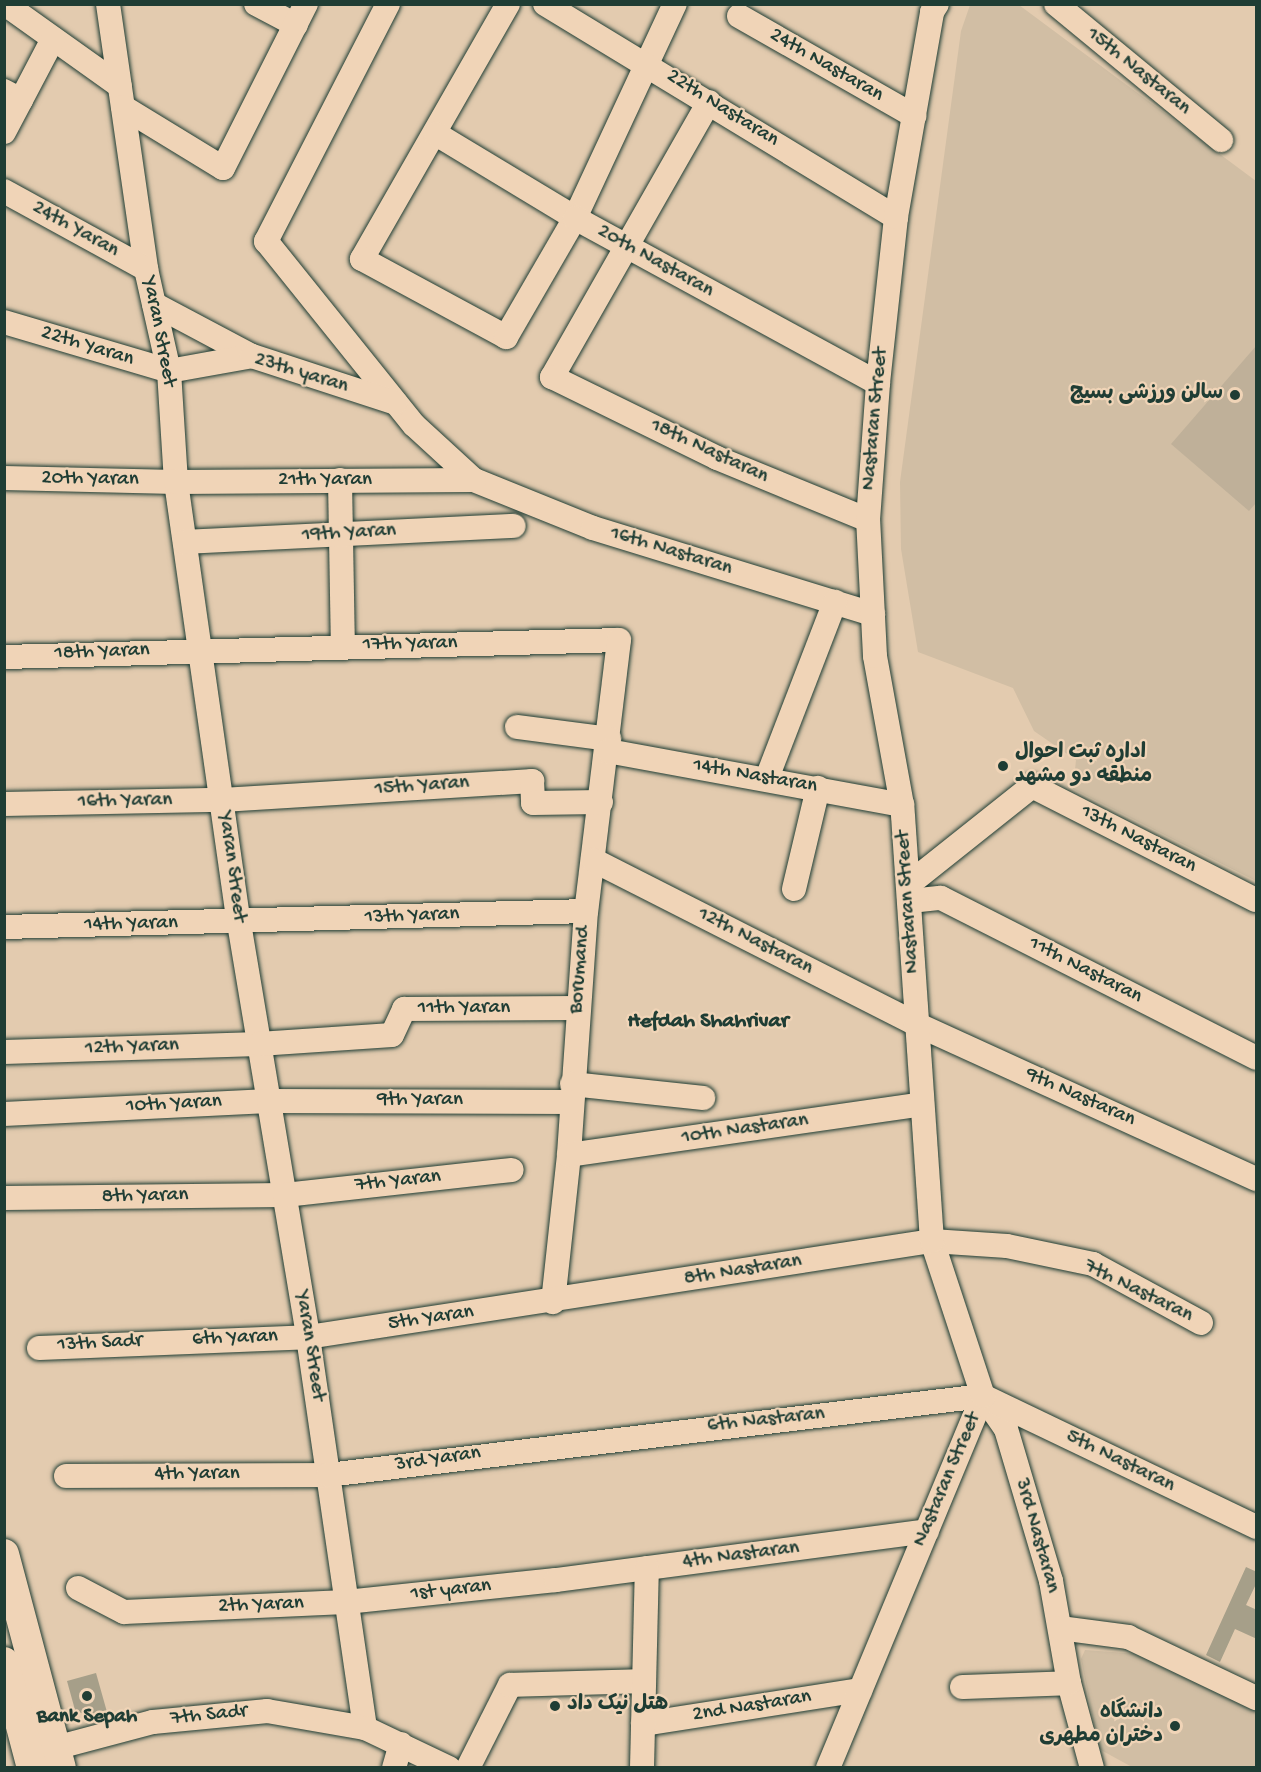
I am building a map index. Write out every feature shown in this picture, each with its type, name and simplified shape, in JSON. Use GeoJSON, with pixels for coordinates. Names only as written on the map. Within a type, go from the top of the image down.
{"type":"FeatureCollection","features":[{"type":"Feature","properties":{"kind":"main road"},"geometry":{"type":"LineString","coordinates":[[4,1554],[45,1760]]}},
{"type":"Feature","properties":{"kind":"main road"},"geometry":{"type":"LineString","coordinates":[[7,1679],[45,1760]]}},
{"type":"Feature","properties":{"kind":"street"},"geometry":{"type":"LineString","coordinates":[[5,4],[53,39],[121,97],[223,168],[301,15],[256,4]]}},
{"type":"Feature","properties":{"kind":"street","name":"Yaran Street"},"geometry":{"type":"LineString","coordinates":[[108,4],[146,269],[169,371],[176,482],[239,923],[308,1337],[365,1728]]}},
{"type":"Feature","properties":{"kind":"street"},"geometry":{"type":"LineString","coordinates":[[388,4],[266,241],[414,425],[474,480]]}},
{"type":"Feature","properties":{"kind":"street"},"geometry":{"type":"LineString","coordinates":[[508,4],[436,134],[362,259],[506,337],[575,218],[675,4]]}},
{"type":"Feature","properties":{"kind":"street","name":"22th Nastaran"},"geometry":{"type":"LineString","coordinates":[[545,4],[647,63],[896,217]]}},
{"type":"Feature","properties":{"kind":"street","name":"15th Nastaran"},"geometry":{"type":"LineString","coordinates":[[1056,4],[1221,140]]}},
{"type":"Feature","properties":{"kind":"street","name":"Nastaran Street"},"geometry":{"type":"LineString","coordinates":[[828,1767],[983,1396],[932,1241],[921,1104],[910,893],[902,806],[875,656],[868,520],[878,383],[896,217],[930,7]]}},
{"type":"Feature","properties":{"kind":"street","name":"24th Nastaran"},"geometry":{"type":"LineString","coordinates":[[739,16],[914,116]]}},
{"type":"Feature","properties":{"kind":"street"},"geometry":{"type":"LineString","coordinates":[[4,132],[13,95],[53,39]]}},
{"type":"Feature","properties":{"kind":"street"},"geometry":{"type":"LineString","coordinates":[[627,246],[709,102]]}},
{"type":"Feature","properties":{"kind":"street","name":"20th Nastaran"},"geometry":{"type":"LineString","coordinates":[[436,134],[575,218],[878,383]]}},
{"type":"Feature","properties":{"kind":"street","name":"24th Yaran"},"geometry":{"type":"LineString","coordinates":[[4,191],[146,269]]}},
{"type":"Feature","properties":{"kind":"street","name":"18th Nastaran"},"geometry":{"type":"LineString","coordinates":[[627,246],[552,376],[717,458],[868,520]]}},
{"type":"Feature","properties":{"kind":"street"},"geometry":{"type":"LineString","coordinates":[[154,304],[252,356]]}},
{"type":"Feature","properties":{"kind":"street","name":"22th Yaran"},"geometry":{"type":"LineString","coordinates":[[4,322],[169,371]]}},
{"type":"Feature","properties":{"kind":"street","name":"23th yaran"},"geometry":{"type":"LineString","coordinates":[[169,371],[252,356],[396,403]]}},
{"type":"Feature","properties":{"kind":"street","name":"20th Yaran"},"geometry":{"type":"LineString","coordinates":[[4,478],[176,482]]}},
{"type":"Feature","properties":{"kind":"street"},"geometry":{"type":"LineString","coordinates":[[340,480],[343,646]]}},
{"type":"Feature","properties":{"kind":"street","name":"21th Yaran"},"geometry":{"type":"LineString","coordinates":[[176,482],[474,480]]}},
{"type":"Feature","properties":{"kind":"street","name":"16th Nastaran"},"geometry":{"type":"LineString","coordinates":[[474,480],[593,528],[873,614]]}},
{"type":"Feature","properties":{"kind":"street","name":"19th Yaran"},"geometry":{"type":"LineString","coordinates":[[185,542],[514,526]]}},
{"type":"Feature","properties":{"kind":"street"},"geometry":{"type":"LineString","coordinates":[[767,778],[834,602]]}},
{"type":"Feature","properties":{"kind":"street","name":"17th Yaran"},"geometry":{"type":"LineString","coordinates":[[200,650],[619,640]]}},
{"type":"Feature","properties":{"kind":"street","name":"Borumand"},"geometry":{"type":"LineString","coordinates":[[553,1302],[569,1155],[586,911],[609,745],[619,640]]}},
{"type":"Feature","properties":{"kind":"street","name":"18th Yaran"},"geometry":{"type":"LineString","coordinates":[[4,657],[200,650]]}},
{"type":"Feature","properties":{"kind":"street","name":"14th Nastaran"},"geometry":{"type":"LineString","coordinates":[[517,727],[902,806]]}},
{"type":"Feature","properties":{"kind":"street","name":"15th Yaran"},"geometry":{"type":"LineString","coordinates":[[222,800],[532,781],[533,803],[601,802]]}},
{"type":"Feature","properties":{"kind":"street","name":"13th Nastaran"},"geometry":{"type":"LineString","coordinates":[[910,893],[1032,786],[1257,900]]}},
{"type":"Feature","properties":{"kind":"street"},"geometry":{"type":"LineString","coordinates":[[794,889],[818,788]]}},
{"type":"Feature","properties":{"kind":"street","name":"16th Yaran"},"geometry":{"type":"LineString","coordinates":[[16,804],[222,800]]}},
{"type":"Feature","properties":{"kind":"street","name":"12th Nastaran"},"geometry":{"type":"LineString","coordinates":[[593,860],[916,1024]]}},
{"type":"Feature","properties":{"kind":"street","name":"11th Nastaran"},"geometry":{"type":"LineString","coordinates":[[910,893],[941,898],[1257,1058]]}},
{"type":"Feature","properties":{"kind":"street","name":"13th Yaran"},"geometry":{"type":"LineString","coordinates":[[239,923],[586,911]]}},
{"type":"Feature","properties":{"kind":"street","name":"14th Yaran"},"geometry":{"type":"LineString","coordinates":[[14,927],[239,923]]}},
{"type":"Feature","properties":{"kind":"street","name":"11th Yaran"},"geometry":{"type":"LineString","coordinates":[[259,1044],[392,1035],[404,1009],[578,1008]]}},
{"type":"Feature","properties":{"kind":"street","name":"9th Nastaran"},"geometry":{"type":"LineString","coordinates":[[916,1024],[1250,1176]]}},
{"type":"Feature","properties":{"kind":"street","name":"12th Yaran"},"geometry":{"type":"LineString","coordinates":[[4,1052],[259,1044]]}},
{"type":"Feature","properties":{"kind":"street","name":"9th Yaran"},"geometry":{"type":"LineString","coordinates":[[269,1101],[572,1093],[703,1098]]}},
{"type":"Feature","properties":{"kind":"street","name":"10th Yaran"},"geometry":{"type":"LineString","coordinates":[[4,1114],[269,1101]]}},
{"type":"Feature","properties":{"kind":"street","name":"10th Nastaran"},"geometry":{"type":"LineString","coordinates":[[569,1155],[921,1104]]}},
{"type":"Feature","properties":{"kind":"street","name":"7th Yaran"},"geometry":{"type":"LineString","coordinates":[[285,1195],[512,1170]]}},
{"type":"Feature","properties":{"kind":"street","name":"8th Yaran"},"geometry":{"type":"LineString","coordinates":[[4,1198],[285,1195]]}},
{"type":"Feature","properties":{"kind":"street","name":"8th Nastaran"},"geometry":{"type":"LineString","coordinates":[[553,1302],[932,1241]]}},
{"type":"Feature","properties":{"kind":"street","name":"7th Nastaran"},"geometry":{"type":"LineString","coordinates":[[932,1241],[1006,1246],[1093,1264],[1201,1323]]}},
{"type":"Feature","properties":{"kind":"street","name":"5th Yaran"},"geometry":{"type":"LineString","coordinates":[[308,1337],[553,1302]]}},
{"type":"Feature","properties":{"kind":"street","name":"6th Yaran"},"geometry":{"type":"LineString","coordinates":[[161,1341],[308,1337]]}},
{"type":"Feature","properties":{"kind":"street","name":"13th Sadr"},"geometry":{"type":"LineString","coordinates":[[39,1348],[161,1341]]}},
{"type":"Feature","properties":{"kind":"street","name":"3rd Nastaran"},"geometry":{"type":"LineString","coordinates":[[983,1396],[1013,1422],[1051,1581],[1069,1683],[1092,1767]]}},
{"type":"Feature","properties":{"kind":"street","name":"6th Nastaran"},"geometry":{"type":"LineString","coordinates":[[548,1446],[983,1396]]}},
{"type":"Feature","properties":{"kind":"street","name":"5th Nastaran"},"geometry":{"type":"LineString","coordinates":[[1013,1422],[1257,1527]]}},
{"type":"Feature","properties":{"kind":"street","name":"3rd Yaran"},"geometry":{"type":"LineString","coordinates":[[328,1475],[548,1446]]}},
{"type":"Feature","properties":{"kind":"street","name":"4th Yaran"},"geometry":{"type":"LineString","coordinates":[[66,1476],[328,1475]]}},
{"type":"Feature","properties":{"kind":"street","name":"4th Nastaran"},"geometry":{"type":"LineString","coordinates":[[556,1580],[927,1531]]}},
{"type":"Feature","properties":{"kind":"street"},"geometry":{"type":"LineString","coordinates":[[642,1767],[647,1568]]}},
{"type":"Feature","properties":{"kind":"street","name":"1st yaran"},"geometry":{"type":"LineString","coordinates":[[346,1602],[556,1580]]}},
{"type":"Feature","properties":{"kind":"street","name":"2th Yaran"},"geometry":{"type":"LineString","coordinates":[[78,1588],[124,1612],[346,1602]]}},
{"type":"Feature","properties":{"kind":"street"},"geometry":{"type":"LineString","coordinates":[[1060,1628],[1128,1636],[1257,1698]]}},
{"type":"Feature","properties":{"kind":"street"},"geometry":{"type":"LineString","coordinates":[[468,1767],[510,1684],[644,1681]]}},
{"type":"Feature","properties":{"kind":"street"},"geometry":{"type":"LineString","coordinates":[[962,1687],[1069,1683]]}},
{"type":"Feature","properties":{"kind":"street","name":"2nd Nastaran"},"geometry":{"type":"LineString","coordinates":[[644,1724],[861,1689]]}},
{"type":"Feature","properties":{"kind":"street","name":"7th Sadr"},"geometry":{"type":"LineString","coordinates":[[45,1760],[153,1722],[267,1711],[365,1728],[449,1767]]}},
{"type":"Feature","properties":{"kind":"street"},"geometry":{"type":"LineString","coordinates":[[394,1767],[401,1743]]}},
{"type":"Feature","properties":{"kind":"shaded area"},"geometry":{"type":"Polygon","coordinates":[[[970,5],[1019,5],[1256,181],[1256,881],[1073,789],[1076,760],[1034,731],[1013,688],[918,652],[901,549],[900,482],[961,31],[970,5]]]}},
{"type":"Feature","properties":{"kind":"shaded area","name":"سالن ورزشی بسیج"},"geometry":{"type":"Polygon","coordinates":[[[1256,346],[1256,503],[1249,511],[1171,444],[1256,346]]]}},
{"type":"Feature","properties":{"kind":"shaded area","name":"دانشگاه دختران مطهری"},"geometry":{"type":"Polygon","coordinates":[[[1085,1650],[1151,1655],[1256,1702],[1256,1767],[1132,1767],[1099,1749],[1081,1659],[1085,1650]]]}},
{"type":"Feature","properties":{"kind":"building"},"geometry":{"type":"Polygon","coordinates":[[[1246,1567],[1257,1572],[1257,1582],[1246,1605],[1257,1610],[1257,1639],[1235,1629],[1220,1662],[1206,1655],[1246,1567]]]}},
{"type":"Feature","properties":{"kind":"building","name":"Bank Sepah"},"geometry":{"type":"Polygon","coordinates":[[[96,1673],[107,1712],[90,1717],[75,1710],[67,1681],[96,1673]]]}},
{"type":"Feature","properties":{"kind":"place","name":"سالن ورزشی بسیج"},"geometry":{"type":"Point","coordinates":[1235,395]}},
{"type":"Feature","properties":{"kind":"place","name":"اداره ثبت احوال منطقه دو مشهد"},"geometry":{"type":"Point","coordinates":[1003,766]}},
{"type":"Feature","properties":{"kind":"place","name":"Bank Sepah"},"geometry":{"type":"Point","coordinates":[87,1696]}},
{"type":"Feature","properties":{"kind":"place","name":"هتل نیک داد"},"geometry":{"type":"Point","coordinates":[555,1706]}},
{"type":"Feature","properties":{"kind":"place","name":"دانشگاه دختران مطهری"},"geometry":{"type":"Point","coordinates":[1175,1726]}},
{"type":"Feature","properties":{"kind":"district","name":"Hefdah Shahrivar"},"geometry":{"type":"Point","coordinates":[708,1023]}}]}
